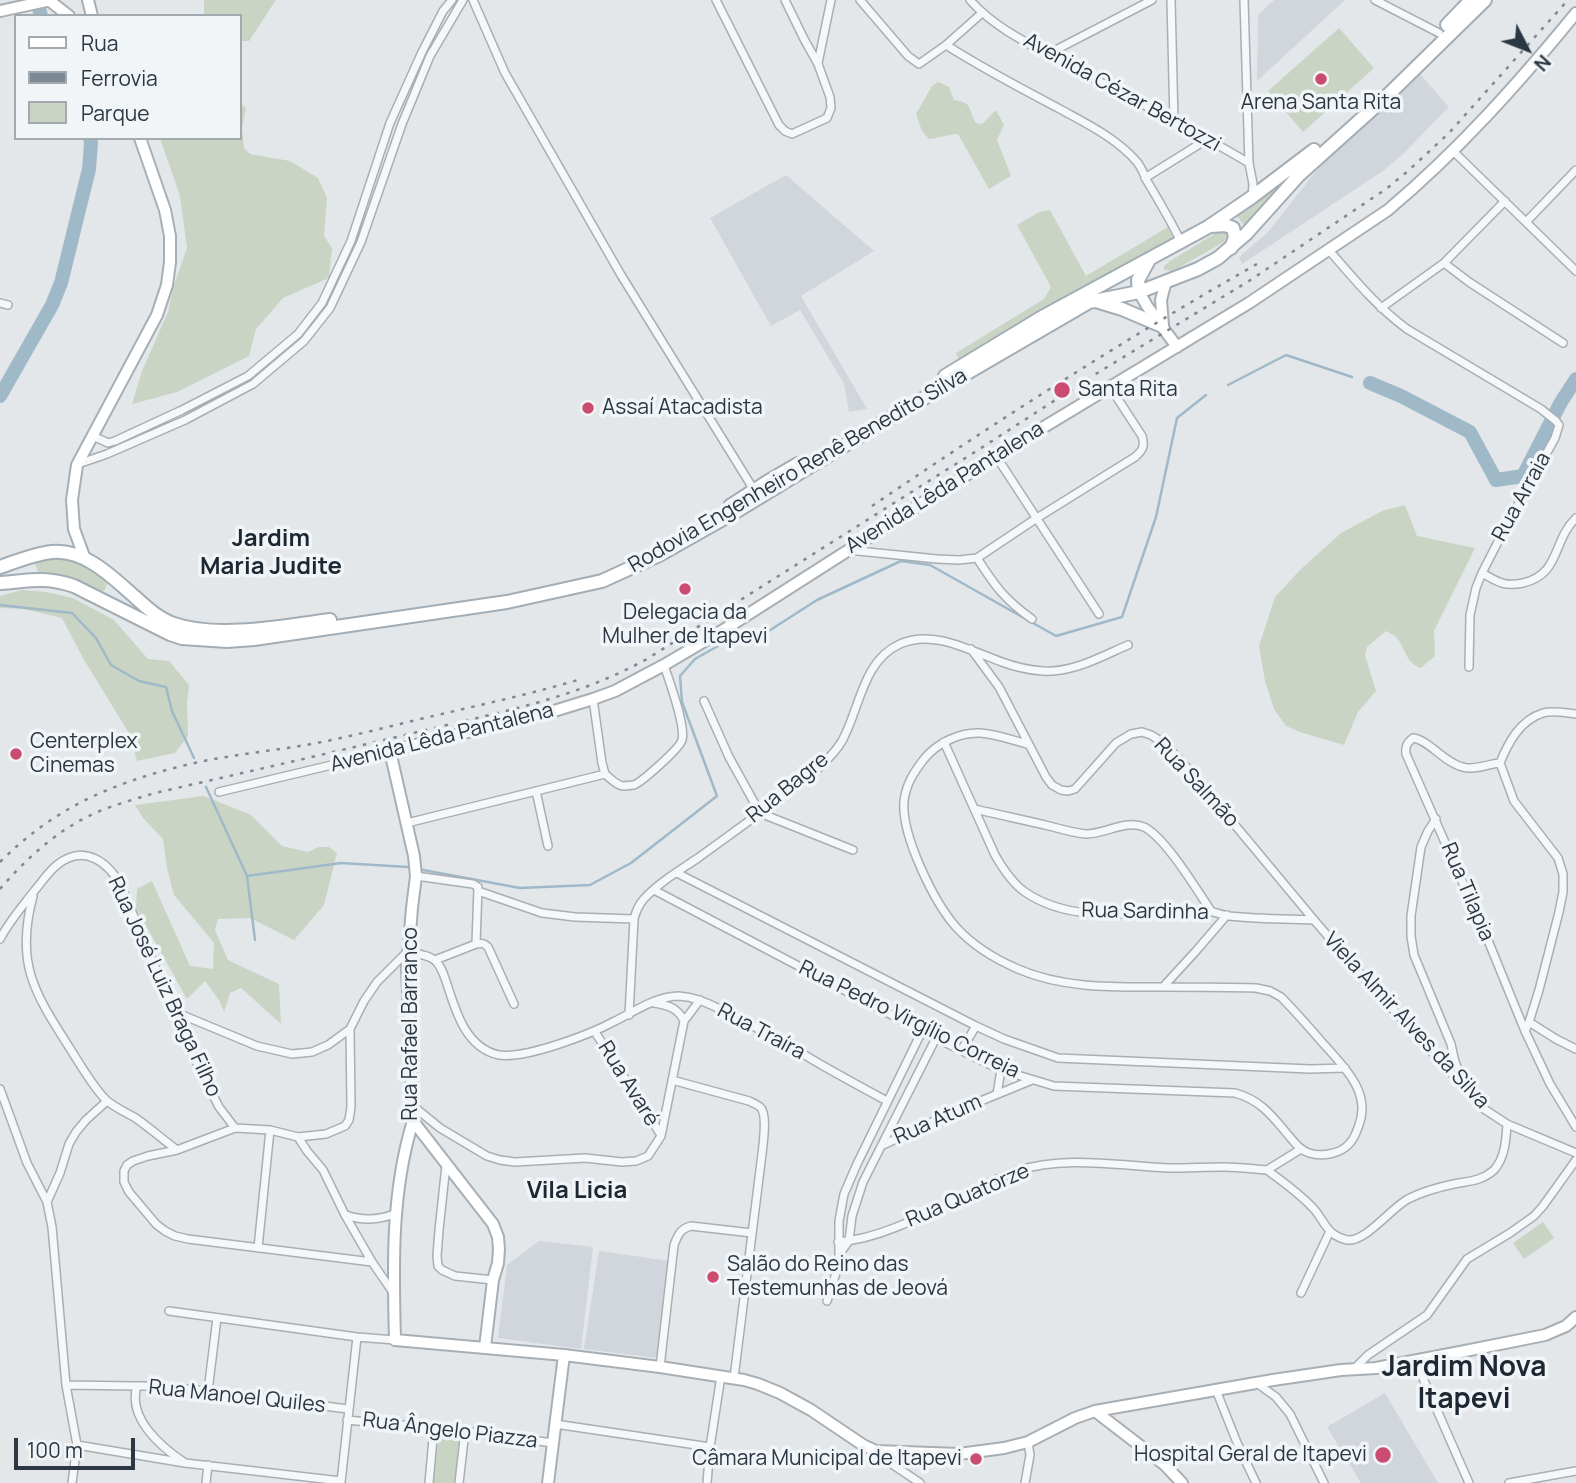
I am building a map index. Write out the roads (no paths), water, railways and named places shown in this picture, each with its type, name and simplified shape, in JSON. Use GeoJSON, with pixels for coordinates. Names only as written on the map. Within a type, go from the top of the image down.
{"type":"FeatureCollection","features":[{"type":"Feature","properties":{"kind":"main road","name":"Rodovia Engenheiro Renê Benedito Silva"},"geometry":{"type":"LineString","coordinates":[[0,567],[35,555],[69,553],[85,559],[110,576],[160,618],[175,625],[215,632],[283,626],[483,598],[594,576],[643,554],[706,519],[1044,316],[1208,227],[1292,168],[1331,136],[1367,104],[1471,0]]}},
{"type":"Feature","properties":{"kind":"main road","name":"Rodovia Engenheiro Renê Benedito Silva"},"geometry":{"type":"LineString","coordinates":[[0,583],[38,579],[61,582],[182,638],[227,641],[508,602],[602,581],[659,555],[737,511],[1089,302],[1139,292],[1198,269],[1218,258],[1262,218],[1298,175],[1388,95],[1485,0]]}},
{"type":"Feature","properties":{"kind":"main road"},"geometry":{"type":"LineString","coordinates":[[1208,227],[1225,225],[1233,228],[1235,237],[1230,248]]}},
{"type":"Feature","properties":{"kind":"main road"},"geometry":{"type":"LineString","coordinates":[[1139,292],[1138,281],[1154,257],[1157,270],[1166,281]]}},
{"type":"Feature","properties":{"kind":"main road"},"geometry":{"type":"LineString","coordinates":[[1096,301],[1163,327]]}},
{"type":"Feature","properties":{"kind":"main road"},"geometry":{"type":"LineString","coordinates":[[35,555],[29,571],[38,579]]}},
{"type":"Feature","properties":{"kind":"main road"},"geometry":{"type":"LineString","coordinates":[[91,595],[107,592],[112,583],[110,576]]}},
{"type":"Feature","properties":{"kind":"street"},"geometry":{"type":"LineString","coordinates":[[93,436],[108,443],[115,442],[182,410],[248,376],[298,334],[322,303],[351,241],[390,123],[422,51],[443,11],[452,0]]}},
{"type":"Feature","properties":{"kind":"street"},"geometry":{"type":"LineString","coordinates":[[77,465],[185,420],[253,384],[303,341],[330,308],[361,242],[402,124],[430,56],[463,0]]}},
{"type":"Feature","properties":{"kind":"street"},"geometry":{"type":"LineString","coordinates":[[473,0],[505,74],[593,228],[754,490]]}},
{"type":"Feature","properties":{"kind":"street"},"geometry":{"type":"LineString","coordinates":[[716,0],[779,125],[792,134],[827,118],[831,108],[830,97],[818,64],[785,0]]}},
{"type":"Feature","properties":{"kind":"street"},"geometry":{"type":"LineString","coordinates":[[818,64],[831,0]]}},
{"type":"Feature","properties":{"kind":"street"},"geometry":{"type":"LineString","coordinates":[[860,0],[908,56],[919,64],[946,45],[982,13]]}},
{"type":"Feature","properties":{"kind":"street","name":"Avenida Cézar Bertozzi"},"geometry":{"type":"LineString","coordinates":[[970,0],[993,22],[1249,163]]}},
{"type":"Feature","properties":{"kind":"street"},"geometry":{"type":"LineString","coordinates":[[1048,54],[1152,0]]}},
{"type":"Feature","properties":{"kind":"street"},"geometry":{"type":"LineString","coordinates":[[1171,0],[1174,121]]}},
{"type":"Feature","properties":{"kind":"street"},"geometry":{"type":"LineString","coordinates":[[1244,0],[1252,197]]}},
{"type":"Feature","properties":{"kind":"street"},"geometry":{"type":"LineString","coordinates":[[1375,0],[1439,33]]}},
{"type":"Feature","properties":{"kind":"street"},"geometry":{"type":"LineString","coordinates":[[0,11],[50,1],[66,14]]}},
{"type":"Feature","properties":{"kind":"street","name":"Avenida Lêda Pantalena"},"geometry":{"type":"LineString","coordinates":[[219,792],[554,711],[615,691],[664,665],[996,456],[1249,303],[1388,210],[1453,151],[1523,77],[1576,13]]}},
{"type":"Feature","properties":{"kind":"street"},"geometry":{"type":"LineString","coordinates":[[804,39],[817,37],[823,32]]}},
{"type":"Feature","properties":{"kind":"street"},"geometry":{"type":"LineString","coordinates":[[946,45],[1078,119],[1128,153],[1139,165],[1181,242]]}},
{"type":"Feature","properties":{"kind":"street"},"geometry":{"type":"LineString","coordinates":[[1145,178],[1206,139]]}},
{"type":"Feature","properties":{"kind":"street"},"geometry":{"type":"LineString","coordinates":[[85,559],[74,529],[72,500],[77,465],[143,344],[167,285],[170,236],[165,210],[141,140]]}},
{"type":"Feature","properties":{"kind":"street"},"geometry":{"type":"LineString","coordinates":[[1453,151],[1576,271]]}},
{"type":"Feature","properties":{"kind":"street"},"geometry":{"type":"LineString","coordinates":[[1526,222],[1576,170]]}},
{"type":"Feature","properties":{"kind":"street"},"geometry":{"type":"LineString","coordinates":[[1328,248],[1381,308],[1444,263],[1505,201]]}},
{"type":"Feature","properties":{"kind":"street"},"geometry":{"type":"LineString","coordinates":[[1444,263],[1563,343]]}},
{"type":"Feature","properties":{"kind":"street"},"geometry":{"type":"LineString","coordinates":[[1163,327],[1161,300],[1166,281]]}},
{"type":"Feature","properties":{"kind":"street"},"geometry":{"type":"LineString","coordinates":[[1139,292],[1177,347]]}},
{"type":"Feature","properties":{"kind":"street","name":"Rua Arraia"},"geometry":{"type":"LineString","coordinates":[[1381,308],[1407,329],[1541,409],[1559,425],[1555,438],[1476,588],[1470,615],[1469,667]]}},
{"type":"Feature","properties":{"kind":"street"},"geometry":{"type":"LineString","coordinates":[[848,550],[937,559],[977,558],[1142,451],[1145,444],[1142,436],[1111,387]]}},
{"type":"Feature","properties":{"kind":"street"},"geometry":{"type":"LineString","coordinates":[[996,456],[1099,614]]}},
{"type":"Feature","properties":{"kind":"street"},"geometry":{"type":"LineString","coordinates":[[1482,573],[1510,586],[1535,580],[1546,571],[1564,533],[1576,518]]}},
{"type":"Feature","properties":{"kind":"street"},"geometry":{"type":"LineString","coordinates":[[977,558],[1003,596],[1032,619]]}},
{"type":"Feature","properties":{"kind":"street","name":"Rua Bagre"},"geometry":{"type":"LineString","coordinates":[[634,919],[637,908],[654,890],[821,766],[841,742],[873,667],[885,654],[901,644],[920,639],[937,640],[971,649],[1010,665],[1046,671],[1090,662],[1128,645]]}},
{"type":"Feature","properties":{"kind":"street","name":"Rua Salmão"},"geometry":{"type":"LineString","coordinates":[[971,649],[999,687],[1027,744],[1052,785],[1061,790],[1075,789],[1116,743],[1131,734],[1142,732],[1152,735],[1165,744],[1190,771],[1314,920]]}},
{"type":"Feature","properties":{"kind":"street"},"geometry":{"type":"LineString","coordinates":[[593,699],[601,763],[605,774],[616,783],[633,785],[682,741],[679,716],[664,665]]}},
{"type":"Feature","properties":{"kind":"street"},"geometry":{"type":"LineString","coordinates":[[704,701],[729,757],[760,813],[853,850]]}},
{"type":"Feature","properties":{"kind":"street"},"geometry":{"type":"LineString","coordinates":[[1525,1031],[1559,912],[1563,874],[1558,858],[1514,801],[1500,763],[1515,734],[1529,721],[1543,713],[1562,712],[1576,715]]}},
{"type":"Feature","properties":{"kind":"street"},"geometry":{"type":"LineString","coordinates":[[1027,744],[980,733],[963,734],[928,753],[914,772],[907,788],[904,822],[936,898],[956,927],[974,944],[1020,970],[1045,978],[1102,987],[1256,988],[1281,997],[1345,1068],[1361,1095],[1361,1120],[1357,1132],[1339,1152],[1311,1154],[1301,1149],[1267,1170],[1311,1206],[1330,1231],[1348,1240],[1357,1238],[1409,1198],[1485,1177],[1496,1168],[1501,1159],[1507,1124]]}},
{"type":"Feature","properties":{"kind":"street","name":"Rua Tilapia"},"geometry":{"type":"LineString","coordinates":[[1500,763],[1464,767],[1443,758],[1419,738],[1413,738],[1406,748],[1406,754],[1525,1031],[1550,1084],[1576,1127]]}},
{"type":"Feature","properties":{"kind":"street","name":"Rua Sardinha"},"geometry":{"type":"LineString","coordinates":[[944,742],[1004,870],[1025,892],[1045,902],[1067,909],[1104,913],[1211,911],[1227,915],[1314,920]]}},
{"type":"Feature","properties":{"kind":"street","name":"Rua Rafael Barranco"},"geometry":{"type":"LineString","coordinates":[[390,751],[414,856],[416,876],[407,952],[413,1121],[404,1154],[395,1214],[396,1340]]}},
{"type":"Feature","properties":{"kind":"street"},"geometry":{"type":"LineString","coordinates":[[407,823],[605,774]]}},
{"type":"Feature","properties":{"kind":"street"},"geometry":{"type":"LineString","coordinates":[[536,791],[548,846]]}},
{"type":"Feature","properties":{"kind":"street"},"geometry":{"type":"LineString","coordinates":[[975,809],[1079,833],[1101,832],[1133,824],[1142,826],[1160,841],[1211,911]]}},
{"type":"Feature","properties":{"kind":"street"},"geometry":{"type":"LineString","coordinates":[[1436,819],[1421,847],[1411,916],[1411,936],[1414,956],[1451,1044],[1454,1062],[1465,1087]]}},
{"type":"Feature","properties":{"kind":"street","name":"Rua José Luiz Braga Filho"},"geometry":{"type":"LineString","coordinates":[[0,939],[16,912],[57,865],[67,858],[88,855],[107,866],[116,875],[122,888],[205,1081],[219,1107],[235,1128]]}},
{"type":"Feature","properties":{"kind":"street","name":"Rua Pedro Virgílio Correia"},"geometry":{"type":"LineString","coordinates":[[677,873],[976,1026],[1058,1058],[1298,1069],[1345,1068]]}},
{"type":"Feature","properties":{"kind":"street"},"geometry":{"type":"LineString","coordinates":[[416,876],[478,887],[476,944]]}},
{"type":"Feature","properties":{"kind":"street","name":"Rua Pedro Virgílio Correia"},"geometry":{"type":"LineString","coordinates":[[654,890],[1001,1070],[1054,1086],[1236,1093],[1259,1103],[1301,1149]]}},
{"type":"Feature","properties":{"kind":"street"},"geometry":{"type":"LineString","coordinates":[[478,891],[541,913],[634,919],[629,1015]]}},
{"type":"Feature","properties":{"kind":"street"},"geometry":{"type":"LineString","coordinates":[[34,892],[26,945],[28,965],[32,983],[50,1019],[107,1101],[177,1150]]}},
{"type":"Feature","properties":{"kind":"street"},"geometry":{"type":"LineString","coordinates":[[1163,987],[1227,915]]}},
{"type":"Feature","properties":{"kind":"street","name":"Viela Almir Alves da Silva"},"geometry":{"type":"LineString","coordinates":[[1314,920],[1484,1109],[1507,1124],[1576,1153]]}},
{"type":"Feature","properties":{"kind":"street"},"geometry":{"type":"LineString","coordinates":[[175,1012],[274,1051],[292,1054],[312,1052],[328,1045],[350,1028],[377,982],[407,952],[435,960],[482,943],[488,947],[514,1004]]}},
{"type":"Feature","properties":{"kind":"street","name":"Rua Traíra"},"geometry":{"type":"LineString","coordinates":[[435,960],[444,974],[459,1020],[469,1036],[485,1049],[498,1055],[516,1056],[595,1032],[651,1003],[677,996],[700,1000],[758,1027],[887,1101]]}},
{"type":"Feature","properties":{"kind":"street"},"geometry":{"type":"LineString","coordinates":[[413,1106],[440,1128],[487,1156],[515,1162],[585,1158],[636,1161],[648,1156],[661,1136],[684,1021],[700,1000]]}},
{"type":"Feature","properties":{"kind":"street"},"geometry":{"type":"LineString","coordinates":[[651,1003],[674,1009],[681,1014],[684,1021]]}},
{"type":"Feature","properties":{"kind":"street"},"geometry":{"type":"LineString","coordinates":[[1529,1022],[1576,1049]]}},
{"type":"Feature","properties":{"kind":"street"},"geometry":{"type":"LineString","coordinates":[[962,1049],[976,1026]]}},
{"type":"Feature","properties":{"kind":"street"},"geometry":{"type":"LineString","coordinates":[[350,1028],[351,1107],[345,1126],[326,1135],[298,1137],[270,1130],[235,1128],[177,1150],[133,1161],[124,1171],[124,1182],[128,1192],[156,1224],[174,1236],[372,1262]]}},
{"type":"Feature","properties":{"kind":"street"},"geometry":{"type":"LineString","coordinates":[[839,1256],[839,1221],[844,1194],[922,1031]]}},
{"type":"Feature","properties":{"kind":"street","name":"Rua Avaré"},"geometry":{"type":"LineString","coordinates":[[595,1032],[661,1136]]}},
{"type":"Feature","properties":{"kind":"street"},"geometry":{"type":"LineString","coordinates":[[827,1301],[839,1256],[849,1241],[852,1216],[863,1182],[936,1038]]}},
{"type":"Feature","properties":{"kind":"street"},"geometry":{"type":"LineString","coordinates":[[997,1094],[1001,1070]]}},
{"type":"Feature","properties":{"kind":"street"},"geometry":{"type":"LineString","coordinates":[[672,1080],[749,1101],[763,1111],[762,1154],[734,1378]]}},
{"type":"Feature","properties":{"kind":"street","name":"Rua Atum"},"geometry":{"type":"LineString","coordinates":[[882,1145],[1032,1080]]}},
{"type":"Feature","properties":{"kind":"street"},"geometry":{"type":"LineString","coordinates":[[0,1089],[27,1163],[47,1202],[52,1227],[66,1385],[77,1445],[72,1483]]}},
{"type":"Feature","properties":{"kind":"street"},"geometry":{"type":"LineString","coordinates":[[47,1202],[76,1132],[107,1101]]}},
{"type":"Feature","properties":{"kind":"street"},"geometry":{"type":"LineString","coordinates":[[413,1121],[493,1224],[498,1237],[498,1263],[492,1280],[485,1347]]}},
{"type":"Feature","properties":{"kind":"street"},"geometry":{"type":"LineString","coordinates":[[258,1248],[270,1130]]}},
{"type":"Feature","properties":{"kind":"street"},"geometry":{"type":"LineString","coordinates":[[298,1137],[323,1170],[372,1262],[394,1293]]}},
{"type":"Feature","properties":{"kind":"street"},"geometry":{"type":"LineString","coordinates":[[1355,1368],[1368,1355],[1427,1315],[1467,1259],[1534,1216],[1576,1160]]}},
{"type":"Feature","properties":{"kind":"street","name":"Rua Quatorze"},"geometry":{"type":"LineString","coordinates":[[838,1242],[900,1226],[1017,1171],[1044,1164],[1070,1162],[1267,1170]]}},
{"type":"Feature","properties":{"kind":"street"},"geometry":{"type":"LineString","coordinates":[[446,1165],[438,1266],[455,1276],[492,1280]]}},
{"type":"Feature","properties":{"kind":"street"},"geometry":{"type":"LineString","coordinates":[[345,1215],[367,1220],[395,1214]]}},
{"type":"Feature","properties":{"kind":"street"},"geometry":{"type":"LineString","coordinates":[[660,1367],[674,1245],[678,1235],[684,1228],[691,1226],[752,1233]]}},
{"type":"Feature","properties":{"kind":"street"},"geometry":{"type":"LineString","coordinates":[[1301,1293],[1330,1231]]}},
{"type":"Feature","properties":{"kind":"street"},"geometry":{"type":"LineString","coordinates":[[169,1311],[357,1337],[564,1355],[734,1378],[780,1393],[811,1410],[876,1451],[920,1483]]}},
{"type":"Feature","properties":{"kind":"street"},"geometry":{"type":"LineString","coordinates":[[876,1451],[959,1454],[1004,1448],[1028,1442],[1095,1411],[1273,1380],[1376,1367],[1545,1335],[1566,1326],[1576,1317]]}},
{"type":"Feature","properties":{"kind":"street"},"geometry":{"type":"LineString","coordinates":[[208,1391],[218,1318]]}},
{"type":"Feature","properties":{"kind":"street"},"geometry":{"type":"LineString","coordinates":[[77,1445],[185,1463],[341,1482],[357,1337]]}},
{"type":"Feature","properties":{"kind":"street"},"geometry":{"type":"LineString","coordinates":[[548,1483],[564,1355]]}},
{"type":"Feature","properties":{"kind":"street"},"geometry":{"type":"LineString","coordinates":[[1415,1360],[1469,1483]]}},
{"type":"Feature","properties":{"kind":"street"},"geometry":{"type":"LineString","coordinates":[[707,1483],[721,1376]]}},
{"type":"Feature","properties":{"kind":"street"},"geometry":{"type":"LineString","coordinates":[[1258,1384],[1276,1397],[1290,1414],[1324,1483]]}},
{"type":"Feature","properties":{"kind":"street"},"geometry":{"type":"LineString","coordinates":[[66,1385],[137,1386]]}},
{"type":"Feature","properties":{"kind":"street","name":"Rua Manoel Quiles"},"geometry":{"type":"LineString","coordinates":[[185,1463],[162,1445],[142,1420],[135,1407],[137,1386],[208,1391],[348,1409]]}},
{"type":"Feature","properties":{"kind":"street"},"geometry":{"type":"LineString","coordinates":[[1216,1390],[1256,1483]]}},
{"type":"Feature","properties":{"kind":"street"},"geometry":{"type":"LineString","coordinates":[[1095,1411],[1165,1465],[1182,1483]]}},
{"type":"Feature","properties":{"kind":"street","name":"Rua Ângelo Piazza"},"geometry":{"type":"LineString","coordinates":[[347,1420],[465,1431],[553,1443]]}},
{"type":"Feature","properties":{"kind":"street"},"geometry":{"type":"LineString","coordinates":[[555,1424],[710,1447]]}},
{"type":"Feature","properties":{"kind":"street"},"geometry":{"type":"LineString","coordinates":[[429,1483],[434,1428]]}},
{"type":"Feature","properties":{"kind":"street"},"geometry":{"type":"LineString","coordinates":[[458,1483],[465,1431]]}},
{"type":"Feature","properties":{"kind":"street"},"geometry":{"type":"LineString","coordinates":[[1025,1483],[1030,1455],[1028,1442]]}},
{"type":"Feature","properties":{"kind":"street"},"geometry":{"type":"LineString","coordinates":[[206,1483],[208,1465]]}},
{"type":"Feature","properties":{"kind":"street"},"geometry":{"type":"LineString","coordinates":[[1509,1483],[1576,1471]]}},
{"type":"Feature","properties":{"kind":"waterway"},"geometry":{"type":"LineString","coordinates":[[37,0],[40,14]]}},
{"type":"Feature","properties":{"kind":"waterway"},"geometry":{"type":"LineString","coordinates":[[0,396],[52,305],[61,283],[89,169],[90,140]]}},
{"type":"Feature","properties":{"kind":"waterway"},"geometry":{"type":"LineString","coordinates":[[1228,385],[1286,355],[1352,377]]}},
{"type":"Feature","properties":{"kind":"waterway"},"geometry":{"type":"LineString","coordinates":[[1370,383],[1470,432],[1496,480],[1523,476],[1561,402],[1576,379]]}},
{"type":"Feature","properties":{"kind":"waterway"},"geometry":{"type":"LineString","coordinates":[[423,870],[520,888],[590,885],[631,863],[717,796],[682,702],[680,676],[695,659],[725,642],[764,634],[817,600],[901,561],[930,565],[1056,636],[1122,617],[1156,517],[1177,418],[1206,395]]}},
{"type":"Feature","properties":{"kind":"waterway"},"geometry":{"type":"LineString","coordinates":[[0,605],[72,613],[96,638],[111,665],[139,681],[166,687],[172,711],[194,758]]}},
{"type":"Feature","properties":{"kind":"waterway"},"geometry":{"type":"LineString","coordinates":[[206,787],[247,876]]}},
{"type":"Feature","properties":{"kind":"waterway"},"geometry":{"type":"LineString","coordinates":[[255,940],[247,876],[341,863],[408,867]]}},
{"type":"Feature","properties":{"kind":"railway"},"geometry":{"type":"LineString","coordinates":[[0,889],[54,837],[79,821],[116,805],[155,793],[541,702],[595,683],[647,659],[1094,375],[1249,281],[1386,189],[1449,133],[1568,0]]}},
{"type":"Feature","properties":{"kind":"railway"},"geometry":{"type":"LineString","coordinates":[[872,506],[1062,381],[1257,264]]}},
{"type":"Feature","properties":{"kind":"railway"},"geometry":{"type":"LineString","coordinates":[[0,862],[20,843],[63,812],[133,780],[203,761],[352,736],[581,679]]}},
{"type":"Feature","properties":{"kind":"place","name":"Arena Santa Rita"},"geometry":{"type":"Point","coordinates":[1321,79]}},
{"type":"Feature","properties":{"kind":"place","name":"Santa Rita"},"geometry":{"type":"Point","coordinates":[1062,390]}},
{"type":"Feature","properties":{"kind":"place","name":"Assaí Atacadista"},"geometry":{"type":"Point","coordinates":[588,408]}},
{"type":"Feature","properties":{"kind":"place","name":"Delegacia da Mulher de Itapevi"},"geometry":{"type":"Point","coordinates":[685,589]}},
{"type":"Feature","properties":{"kind":"place","name":"Centerplex Cinemas"},"geometry":{"type":"Point","coordinates":[16,754]}},
{"type":"Feature","properties":{"kind":"place","name":"Salão do Reino das Testemunhas de Jeová"},"geometry":{"type":"Point","coordinates":[713,1277]}},
{"type":"Feature","properties":{"kind":"place","name":"Hospital Geral de Itapevi"},"geometry":{"type":"Point","coordinates":[1383,1455]}},
{"type":"Feature","properties":{"kind":"place","name":"Câmara Municipal de Itapevi"},"geometry":{"type":"Point","coordinates":[976,1459]}},
{"type":"Feature","properties":{"kind":"district","name":"Jardim Maria Judite"},"geometry":{"type":"Point","coordinates":[271,553]}},
{"type":"Feature","properties":{"kind":"district","name":"Vila Licia"},"geometry":{"type":"Point","coordinates":[577,1191]}},
{"type":"Feature","properties":{"kind":"district","name":"Jardim Nova Itapevi"},"geometry":{"type":"Point","coordinates":[1464,1384]}}]}
